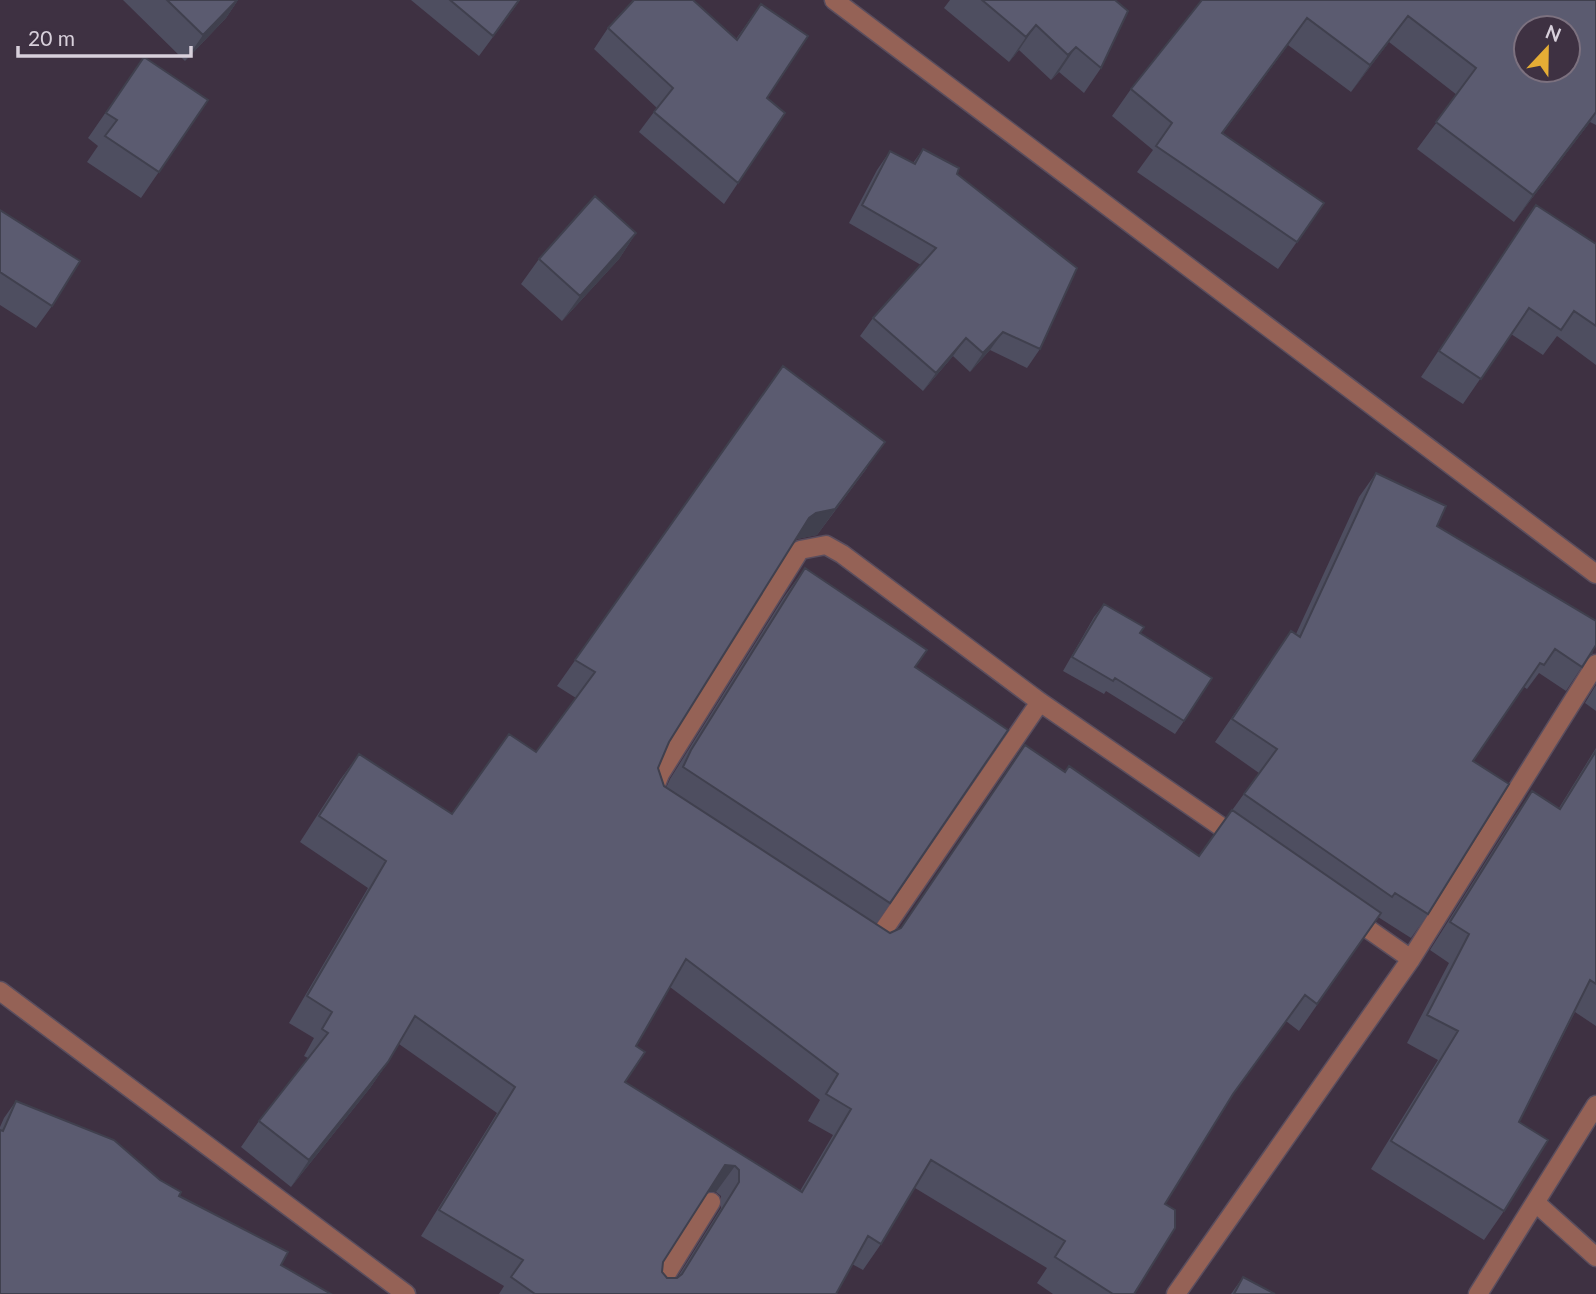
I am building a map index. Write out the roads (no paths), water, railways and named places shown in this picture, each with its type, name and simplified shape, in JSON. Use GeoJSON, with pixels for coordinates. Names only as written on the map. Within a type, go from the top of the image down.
{"type":"FeatureCollection","features":[{"type":"Feature","properties":{"kind":"street"},"geometry":{"type":"LineString","coordinates":[[834,0],[1596,574]]}},
{"type":"Feature","properties":{"kind":"street"},"geometry":{"type":"LineString","coordinates":[[664,810],[652,803],[651,794],[660,774],[800,550],[826,545],[842,554],[1040,702],[1254,850]]}},
{"type":"Feature","properties":{"kind":"street"},"geometry":{"type":"LineString","coordinates":[[1176,1294],[1411,959],[1596,664]]}},
{"type":"Feature","properties":{"kind":"street"},"geometry":{"type":"LineString","coordinates":[[862,940],[873,948],[1040,702]]}},
{"type":"Feature","properties":{"kind":"street"},"geometry":{"type":"LineString","coordinates":[[1332,905],[1411,959]]}},
{"type":"Feature","properties":{"kind":"street"},"geometry":{"type":"LineString","coordinates":[[0,991],[406,1294]]}},
{"type":"Feature","properties":{"kind":"street"},"geometry":{"type":"LineString","coordinates":[[1478,1294],[1596,1105]]}},
{"type":"Feature","properties":{"kind":"street"},"geometry":{"type":"LineString","coordinates":[[654,1294],[711,1202]]}},
{"type":"Feature","properties":{"kind":"street"},"geometry":{"type":"LineString","coordinates":[[1536,1203],[1596,1257]]}}]}
